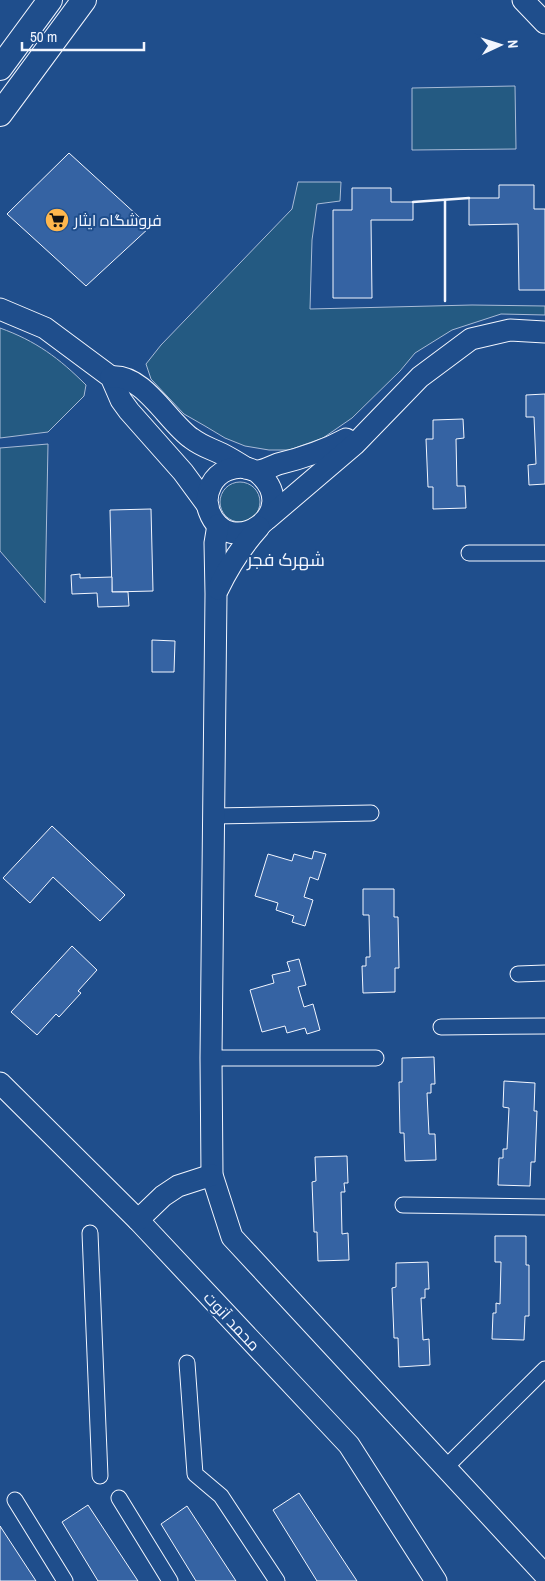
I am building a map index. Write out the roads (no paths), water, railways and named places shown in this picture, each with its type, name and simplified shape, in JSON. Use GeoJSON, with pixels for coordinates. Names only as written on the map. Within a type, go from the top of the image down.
{"type":"FeatureCollection","features":[{"type":"Feature","properties":{"kind":"main road"},"geometry":{"type":"LineString","coordinates":[[0,68],[50,0]]}},
{"type":"Feature","properties":{"kind":"main road"},"geometry":{"type":"LineString","coordinates":[[0,114],[84,0]]}},
{"type":"Feature","properties":{"kind":"street"},"geometry":{"type":"LineString","coordinates":[[523,0],[545,23]]}},
{"type":"Feature","properties":{"kind":"street"},"geometry":{"type":"LineString","coordinates":[[0,309],[44,328],[111,377],[121,400],[183,472],[208,506],[211,516],[218,525],[228,531],[239,533],[250,532],[263,523],[355,444],[420,377],[471,338],[510,330],[545,332]]}},
{"type":"Feature","properties":{"kind":"street"},"geometry":{"type":"LineString","coordinates":[[111,377],[121,376],[137,384],[189,437],[206,448],[222,454],[251,470],[267,482],[272,497],[272,508],[263,523],[241,547],[226,572],[216,594]]}},
{"type":"Feature","properties":{"kind":"street"},"geometry":{"type":"LineString","coordinates":[[208,506],[209,490],[216,477],[225,471],[235,468],[251,470],[298,460],[321,452],[373,425]]}},
{"type":"Feature","properties":{"kind":"street"},"geometry":{"type":"LineString","coordinates":[[218,525],[215,543],[211,1058],[212,1175],[232,1237],[545,1575]]}},
{"type":"Feature","properties":{"kind":"street"},"geometry":{"type":"LineString","coordinates":[[469,553],[545,554]]}},
{"type":"Feature","properties":{"kind":"street"},"geometry":{"type":"LineString","coordinates":[[214,816],[371,814]]}},
{"type":"Feature","properties":{"kind":"street"},"geometry":{"type":"LineString","coordinates":[[518,974],[545,973]]}},
{"type":"Feature","properties":{"kind":"street"},"geometry":{"type":"LineString","coordinates":[[441,1027],[545,1026]]}},
{"type":"Feature","properties":{"kind":"street"},"geometry":{"type":"LineString","coordinates":[[211,1058],[376,1058]]}},
{"type":"Feature","properties":{"kind":"street","name":"محمد آتوت"},"geometry":{"type":"LineString","coordinates":[[0,1083],[138,1220],[349,1445],[436,1581]]}},
{"type":"Feature","properties":{"kind":"street"},"geometry":{"type":"LineString","coordinates":[[138,1220],[163,1196],[178,1186],[212,1175]]}},
{"type":"Feature","properties":{"kind":"street"},"geometry":{"type":"LineString","coordinates":[[403,1205],[545,1207]]}},
{"type":"Feature","properties":{"kind":"street"},"geometry":{"type":"LineString","coordinates":[[90,1233],[100,1476]]}},
{"type":"Feature","properties":{"kind":"street"},"geometry":{"type":"LineString","coordinates":[[187,1363],[196,1474],[221,1496],[277,1581]]}},
{"type":"Feature","properties":{"kind":"street"},"geometry":{"type":"LineString","coordinates":[[445,1468],[545,1369]]}},
{"type":"Feature","properties":{"kind":"street"},"geometry":{"type":"LineString","coordinates":[[119,1498],[170,1581]]}},
{"type":"Feature","properties":{"kind":"street"},"geometry":{"type":"LineString","coordinates":[[15,1500],[65,1581]]}},
{"type":"Feature","properties":{"kind":"place","name":"فروشگاه ایثار"},"geometry":{"type":"Point","coordinates":[57,220]}},
{"type":"Feature","properties":{"kind":"district","name":"شهرک فجر"},"geometry":{"type":"Point","coordinates":[286,560]}}]}
